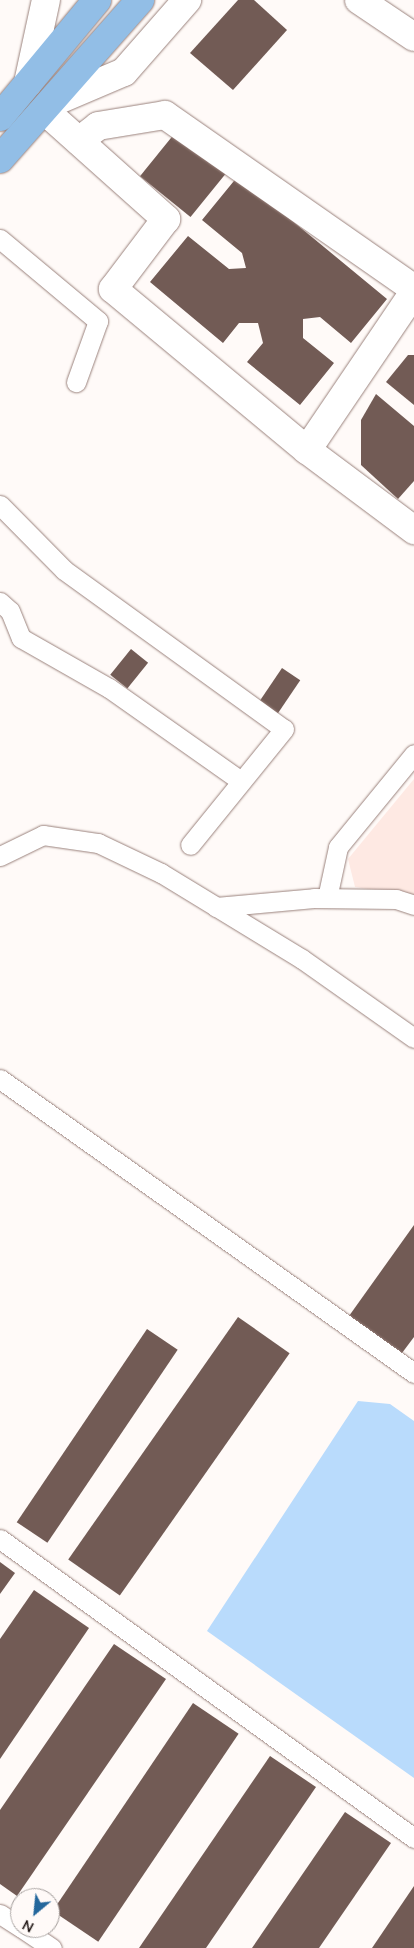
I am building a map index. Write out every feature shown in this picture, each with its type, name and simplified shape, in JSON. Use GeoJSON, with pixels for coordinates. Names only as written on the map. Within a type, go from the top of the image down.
{"type":"FeatureCollection","features":[{"type":"Feature","properties":{"kind":"highway"},"geometry":{"type":"LineString","coordinates":[[0,117],[97,0]]}},
{"type":"Feature","properties":{"kind":"highway"},"geometry":{"type":"LineString","coordinates":[[2,154],[47,107],[140,0]]}},
{"type":"Feature","properties":{"kind":"street"},"geometry":{"type":"LineString","coordinates":[[28,83],[46,0]]}},
{"type":"Feature","properties":{"kind":"street"},"geometry":{"type":"LineString","coordinates":[[187,0],[124,72],[47,107],[79,142],[166,219],[114,289],[307,450],[414,530]]}},
{"type":"Feature","properties":{"kind":"street"},"geometry":{"type":"LineString","coordinates":[[359,0],[414,38]]}},
{"type":"Feature","properties":{"kind":"street"},"geometry":{"type":"LineString","coordinates":[[79,142],[98,126],[165,115],[414,288]]}},
{"type":"Feature","properties":{"kind":"street"},"geometry":{"type":"LineString","coordinates":[[307,450],[414,292]]}},
{"type":"Feature","properties":{"kind":"lane"},"geometry":{"type":"LineString","coordinates":[[0,239],[98,320],[76,382]]}},
{"type":"Feature","properties":{"kind":"lane"},"geometry":{"type":"LineString","coordinates":[[0,505],[64,570],[284,729],[190,845]]}},
{"type":"Feature","properties":{"kind":"lane"},"geometry":{"type":"LineString","coordinates":[[0,602],[10,611],[21,638],[109,688],[241,781]]}},
{"type":"Feature","properties":{"kind":"lane"},"geometry":{"type":"LineString","coordinates":[[327,898],[338,848],[414,754]]}},
{"type":"Feature","properties":{"kind":"lane"},"geometry":{"type":"LineString","coordinates":[[0,856],[43,835],[98,843],[161,873],[302,959],[414,1038]]}},
{"type":"Feature","properties":{"kind":"lane"},"geometry":{"type":"LineString","coordinates":[[216,907],[327,898],[396,899],[414,905]]}},
{"type":"Feature","properties":{"kind":"lane"},"geometry":{"type":"LineString","coordinates":[[0,1079],[414,1373]]}},
{"type":"Feature","properties":{"kind":"lane"},"geometry":{"type":"LineString","coordinates":[[0,1539],[414,1838]]}},
{"type":"Feature","properties":{"kind":"lane"},"geometry":{"type":"LineString","coordinates":[[37,1938],[52,1948]]}},
{"type":"Feature","properties":{"kind":"shaded area"},"geometry":{"type":"Polygon","coordinates":[[[414,779],[414,896],[355,887],[348,859],[414,779]]]}},
{"type":"Feature","properties":{"kind":"water"},"geometry":{"type":"Polygon","coordinates":[[[358,1401],[390,1404],[414,1421],[414,1778],[207,1631],[358,1401]]]}},
{"type":"Feature","properties":{"kind":"building"},"geometry":{"type":"Polygon","coordinates":[[[238,0],[254,0],[287,30],[233,90],[190,53],[238,0]]]}},
{"type":"Feature","properties":{"kind":"building"},"geometry":{"type":"Polygon","coordinates":[[[179,128],[230,169],[190,217],[140,176],[179,128]]]}},
{"type":"Feature","properties":{"kind":"building"},"geometry":{"type":"Polygon","coordinates":[[[238,176],[387,299],[351,343],[320,317],[303,319],[303,338],[334,363],[300,405],[247,362],[263,343],[258,323],[239,323],[223,343],[150,282],[188,236],[229,269],[246,268],[242,253],[202,220],[238,176]]]}},
{"type":"Feature","properties":{"kind":"building"},"geometry":{"type":"Polygon","coordinates":[[[408,355],[414,355],[414,405],[386,382],[408,355]]]}},
{"type":"Feature","properties":{"kind":"building"},"geometry":{"type":"Polygon","coordinates":[[[376,394],[414,426],[414,481],[398,499],[361,465],[361,420],[376,394]]]}},
{"type":"Feature","properties":{"kind":"building"},"geometry":{"type":"Polygon","coordinates":[[[131,649],[148,663],[127,688],[110,675],[131,649]]]}},
{"type":"Feature","properties":{"kind":"building"},"geometry":{"type":"Polygon","coordinates":[[[282,668],[300,680],[277,715],[259,703],[282,668]]]}},
{"type":"Feature","properties":{"kind":"building"},"geometry":{"type":"Polygon","coordinates":[[[414,1225],[414,1337],[402,1353],[349,1316],[414,1225]]]}},
{"type":"Feature","properties":{"kind":"building"},"geometry":{"type":"Polygon","coordinates":[[[238,1317],[290,1353],[120,1596],[68,1559],[238,1317]]]}},
{"type":"Feature","properties":{"kind":"building"},"geometry":{"type":"Polygon","coordinates":[[[147,1329],[178,1350],[47,1543],[17,1522],[147,1329]]]}},
{"type":"Feature","properties":{"kind":"building"},"geometry":{"type":"Polygon","coordinates":[[[0,1562],[15,1573],[0,1594],[0,1562]]]}},
{"type":"Feature","properties":{"kind":"building"},"geometry":{"type":"Polygon","coordinates":[[[34,1590],[89,1628],[0,1759],[0,1639],[34,1590]]]}},
{"type":"Feature","properties":{"kind":"building"},"geometry":{"type":"Polygon","coordinates":[[[114,1644],[166,1679],[22,1888],[10,1888],[10,1891],[0,1884],[0,1810],[114,1644]]]}},
{"type":"Feature","properties":{"kind":"building"},"geometry":{"type":"Polygon","coordinates":[[[193,1703],[239,1734],[98,1942],[60,1916],[60,1900],[193,1703]]]}},
{"type":"Feature","properties":{"kind":"building"},"geometry":{"type":"Polygon","coordinates":[[[270,1756],[316,1787],[206,1948],[139,1948],[270,1756]]]}},
{"type":"Feature","properties":{"kind":"building"},"geometry":{"type":"Polygon","coordinates":[[[345,1812],[391,1843],[319,1948],[252,1948],[345,1812]]]}},
{"type":"Feature","properties":{"kind":"building"},"geometry":{"type":"Polygon","coordinates":[[[414,1886],[414,1948],[372,1948],[414,1886]]]}}]}
